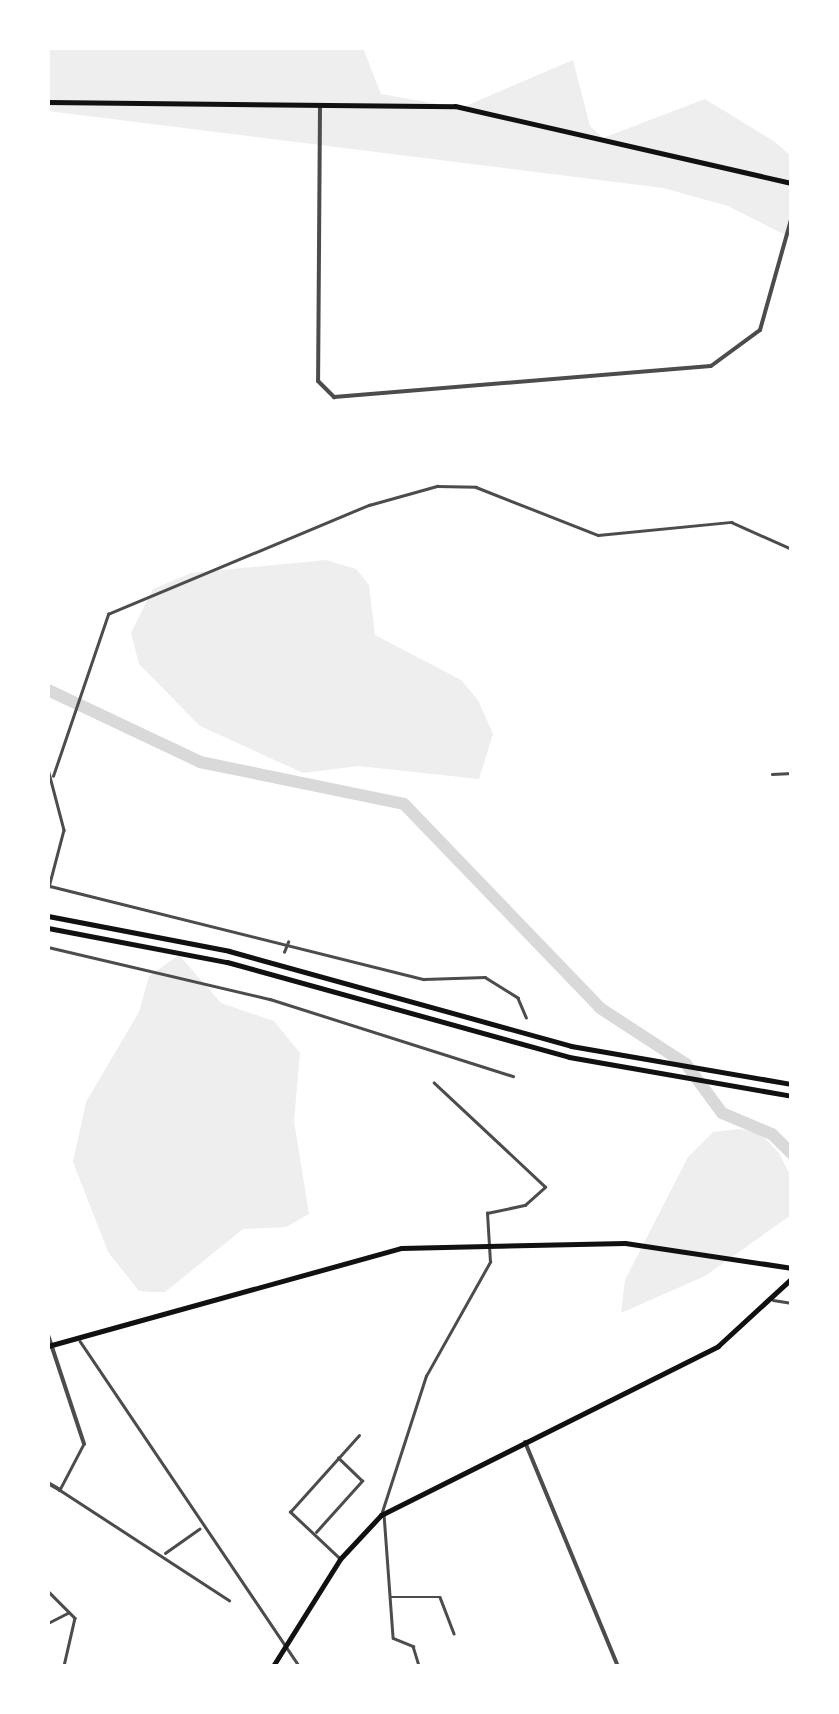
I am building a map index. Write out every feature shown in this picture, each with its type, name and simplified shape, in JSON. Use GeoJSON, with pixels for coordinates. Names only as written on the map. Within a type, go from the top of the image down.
{"type":"FeatureCollection","features":[{"type":"Feature","properties":{"kind":"main road"},"geometry":{"type":"LineString","coordinates":[[48,102],[498,112],[792,183]]}},
{"type":"Feature","properties":{"kind":"main road"},"geometry":{"type":"LineString","coordinates":[[48,916],[228,951],[668,1067],[792,1084]]}},
{"type":"Feature","properties":{"kind":"main road"},"geometry":{"type":"LineString","coordinates":[[48,928],[227,962],[678,1080],[792,1096]]}},
{"type":"Feature","properties":{"kind":"main road"},"geometry":{"type":"LineString","coordinates":[[48,1346],[268,1278],[400,1248],[487,1242],[625,1243],[792,1268]]}},
{"type":"Feature","properties":{"kind":"main road"},"geometry":{"type":"LineString","coordinates":[[274,1666],[340,1559],[382,1514],[703,1354],[773,1300],[792,1278]]}},
{"type":"Feature","properties":{"kind":"street"},"geometry":{"type":"LineString","coordinates":[[320,106],[318,381],[334,397],[711,366],[760,330],[792,216]]}},
{"type":"Feature","properties":{"kind":"street"},"geometry":{"type":"LineString","coordinates":[[53,774],[98,627],[124,604],[258,545],[436,486],[476,487],[598,535],[732,522],[792,549]]}},
{"type":"Feature","properties":{"kind":"street"},"geometry":{"type":"LineString","coordinates":[[48,769],[53,774],[64,814],[48,888],[288,941],[424,979],[485,977],[518,998],[526,1017]]}},
{"type":"Feature","properties":{"kind":"street"},"geometry":{"type":"LineString","coordinates":[[772,774],[792,773]]}},
{"type":"Feature","properties":{"kind":"street"},"geometry":{"type":"LineString","coordinates":[[284,952],[288,941]]}},
{"type":"Feature","properties":{"kind":"street"},"geometry":{"type":"LineString","coordinates":[[48,947],[270,999],[513,1076]]}},
{"type":"Feature","properties":{"kind":"street"},"geometry":{"type":"LineString","coordinates":[[270,999],[272,991]]}},
{"type":"Feature","properties":{"kind":"street"},"geometry":{"type":"LineString","coordinates":[[419,1666],[413,1646],[392,1638],[382,1514],[426,1376],[490,1262],[488,1213],[525,1204],[545,1184],[434,1083]]}},
{"type":"Feature","properties":{"kind":"street"},"geometry":{"type":"LineString","coordinates":[[773,1300],[792,1303]]}},
{"type":"Feature","properties":{"kind":"street"},"geometry":{"type":"LineString","coordinates":[[48,1335],[84,1444],[60,1490]]}},
{"type":"Feature","properties":{"kind":"street"},"geometry":{"type":"LineString","coordinates":[[78,1337],[202,1527],[299,1666]]}},
{"type":"Feature","properties":{"kind":"street"},"geometry":{"type":"LineString","coordinates":[[340,1559],[290,1512],[359,1435]]}},
{"type":"Feature","properties":{"kind":"street"},"geometry":{"type":"LineString","coordinates":[[525,1442],[618,1666]]}},
{"type":"Feature","properties":{"kind":"street"},"geometry":{"type":"LineString","coordinates":[[315,1533],[362,1481],[338,1458]]}},
{"type":"Feature","properties":{"kind":"street"},"geometry":{"type":"LineString","coordinates":[[48,1483],[229,1600]]}},
{"type":"Feature","properties":{"kind":"street"},"geometry":{"type":"LineString","coordinates":[[163,1554],[202,1527]]}},
{"type":"Feature","properties":{"kind":"street"},"geometry":{"type":"LineString","coordinates":[[48,1591],[69,1612]]}},
{"type":"Feature","properties":{"kind":"street"},"geometry":{"type":"LineString","coordinates":[[390,1597],[440,1598],[454,1633]]}},
{"type":"Feature","properties":{"kind":"street"},"geometry":{"type":"LineString","coordinates":[[48,1623],[69,1612]]}},
{"type":"Feature","properties":{"kind":"street"},"geometry":{"type":"LineString","coordinates":[[64,1666],[69,1612]]}},
{"type":"Feature","properties":{"kind":"shaded area"},"geometry":{"type":"Polygon","coordinates":[[[48,48],[363,48],[381,94],[461,108],[573,60],[590,126],[603,138],[705,99],[775,142],[791,156],[791,238],[728,206],[663,188],[48,111],[48,48]]]}},
{"type":"Feature","properties":{"kind":"shaded area"},"geometry":{"type":"Polygon","coordinates":[[[326,560],[356,569],[369,585],[375,635],[461,680],[478,700],[493,734],[479,779],[358,766],[303,773],[200,726],[139,664],[131,633],[153,589],[191,573],[326,560]]]}},
{"type":"Feature","properties":{"kind":"shaded area"},"geometry":{"type":"Polygon","coordinates":[[[179,955],[221,1003],[274,1021],[300,1053],[294,1121],[309,1214],[286,1227],[243,1229],[165,1292],[139,1291],[108,1252],[73,1162],[86,1102],[139,1012],[149,976],[179,955]]]}},
{"type":"Feature","properties":{"kind":"shaded area"},"geometry":{"type":"Polygon","coordinates":[[[740,1129],[760,1133],[779,1153],[791,1177],[791,1215],[705,1276],[621,1313],[625,1280],[688,1157],[713,1132],[740,1129]]]}},
{"type":"Feature","properties":{"kind":"waterway"},"geometry":{"type":"LineString","coordinates":[[48,690],[200,762],[404,804],[600,1008],[686,1064],[722,1113],[772,1134],[792,1154]]}}]}
